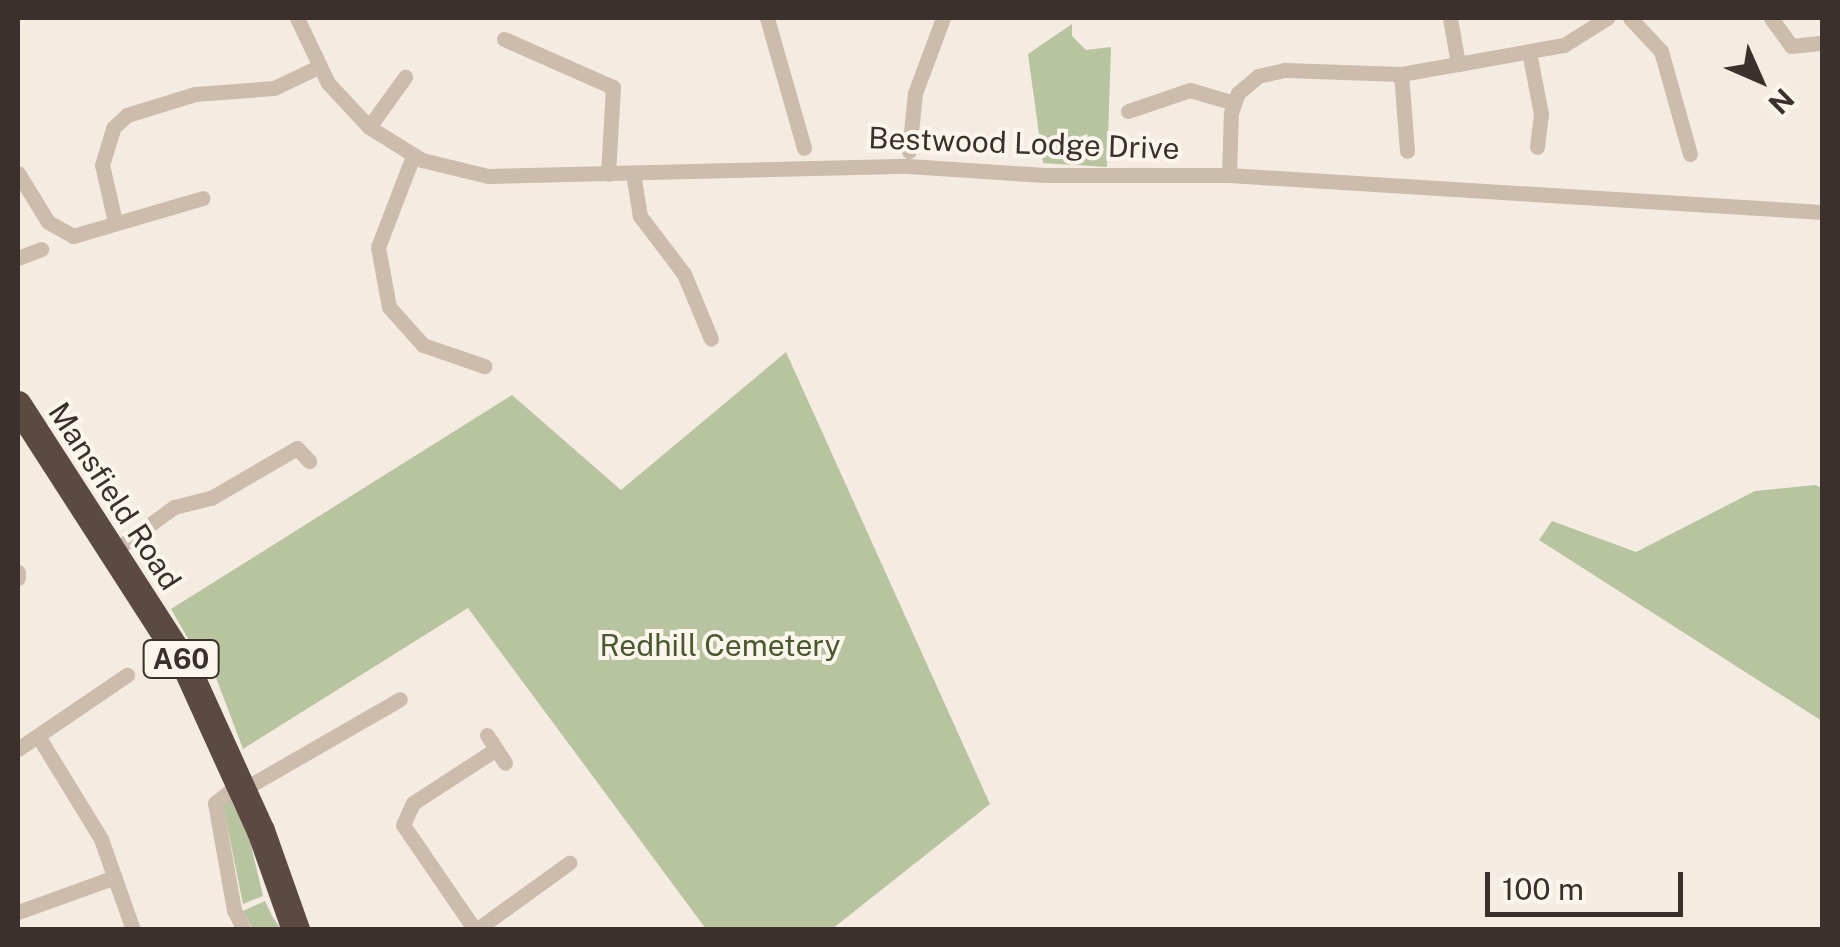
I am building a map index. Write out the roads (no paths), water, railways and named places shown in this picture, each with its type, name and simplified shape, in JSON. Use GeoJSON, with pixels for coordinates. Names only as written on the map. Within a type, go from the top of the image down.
{"type":"FeatureCollection","features":[{"type":"Feature","properties":{"kind":"highway","name":"Mansfield Road"},"geometry":{"type":"LineString","coordinates":[[18,405],[186,666],[241,786],[296,930]]}},
{"type":"Feature","properties":{"kind":"street","name":"Bestwood Lodge Drive"},"geometry":{"type":"LineString","coordinates":[[297,18],[318,68],[369,128],[413,156],[488,176],[808,164],[1230,175],[1822,212]]}},
{"type":"Feature","properties":{"kind":"street"},"geometry":{"type":"LineString","coordinates":[[767,18],[804,148]]}},
{"type":"Feature","properties":{"kind":"street"},"geometry":{"type":"LineString","coordinates":[[909,150],[915,93],[943,18]]}},
{"type":"Feature","properties":{"kind":"street"},"geometry":{"type":"LineString","coordinates":[[1450,18],[1458,64]]}},
{"type":"Feature","properties":{"kind":"street"},"geometry":{"type":"LineString","coordinates":[[1230,175],[1234,103],[1246,84],[1271,71],[1401,74],[1564,44],[1607,18]]}},
{"type":"Feature","properties":{"kind":"street"},"geometry":{"type":"LineString","coordinates":[[1630,18],[1661,50],[1687,116],[1690,154]]}},
{"type":"Feature","properties":{"kind":"street"},"geometry":{"type":"LineString","coordinates":[[1771,18],[1791,46],[1822,43]]}},
{"type":"Feature","properties":{"kind":"street"},"geometry":{"type":"LineString","coordinates":[[504,39],[613,87],[608,174]]}},
{"type":"Feature","properties":{"kind":"street"},"geometry":{"type":"LineString","coordinates":[[1529,52],[1541,114],[1536,148]]}},
{"type":"Feature","properties":{"kind":"street"},"geometry":{"type":"LineString","coordinates":[[116,222],[102,165],[113,128],[127,115],[195,94],[274,88],[318,68]]}},
{"type":"Feature","properties":{"kind":"street"},"geometry":{"type":"LineString","coordinates":[[1401,74],[1407,151]]}},
{"type":"Feature","properties":{"kind":"street"},"geometry":{"type":"LineString","coordinates":[[369,128],[405,77]]}},
{"type":"Feature","properties":{"kind":"street"},"geometry":{"type":"LineString","coordinates":[[1128,110],[1190,90],[1234,103]]}},
{"type":"Feature","properties":{"kind":"street"},"geometry":{"type":"LineString","coordinates":[[1153,102],[1161,118]]}},
{"type":"Feature","properties":{"kind":"street"},"geometry":{"type":"LineString","coordinates":[[1406,132],[1425,132]]}},
{"type":"Feature","properties":{"kind":"street"},"geometry":{"type":"LineString","coordinates":[[413,156],[378,247],[389,307],[423,346],[484,366]]}},
{"type":"Feature","properties":{"kind":"street"},"geometry":{"type":"LineString","coordinates":[[18,173],[60,234],[203,198]]}},
{"type":"Feature","properties":{"kind":"street"},"geometry":{"type":"LineString","coordinates":[[633,173],[640,216],[676,260],[711,328]]}},
{"type":"Feature","properties":{"kind":"street"},"geometry":{"type":"LineString","coordinates":[[18,258],[41,249]]}},
{"type":"Feature","properties":{"kind":"street"},"geometry":{"type":"LineString","coordinates":[[112,553],[174,507],[211,498],[296,448],[309,461]]}},
{"type":"Feature","properties":{"kind":"street"},"geometry":{"type":"LineString","coordinates":[[18,749],[127,674]]}},
{"type":"Feature","properties":{"kind":"street"},"geometry":{"type":"LineString","coordinates":[[244,930],[234,910],[215,803],[400,698]]}},
{"type":"Feature","properties":{"kind":"street"},"geometry":{"type":"LineString","coordinates":[[487,734],[501,756],[413,802],[403,825],[475,930],[569,863]]}},
{"type":"Feature","properties":{"kind":"street"},"geometry":{"type":"LineString","coordinates":[[38,736],[94,827],[133,930]]}},
{"type":"Feature","properties":{"kind":"street"},"geometry":{"type":"LineString","coordinates":[[18,912],[115,878]]}},
{"type":"Feature","properties":{"kind":"park label","name":"Redhill Cemetery"},"geometry":{"type":"Point","coordinates":[720,645]}}]}
